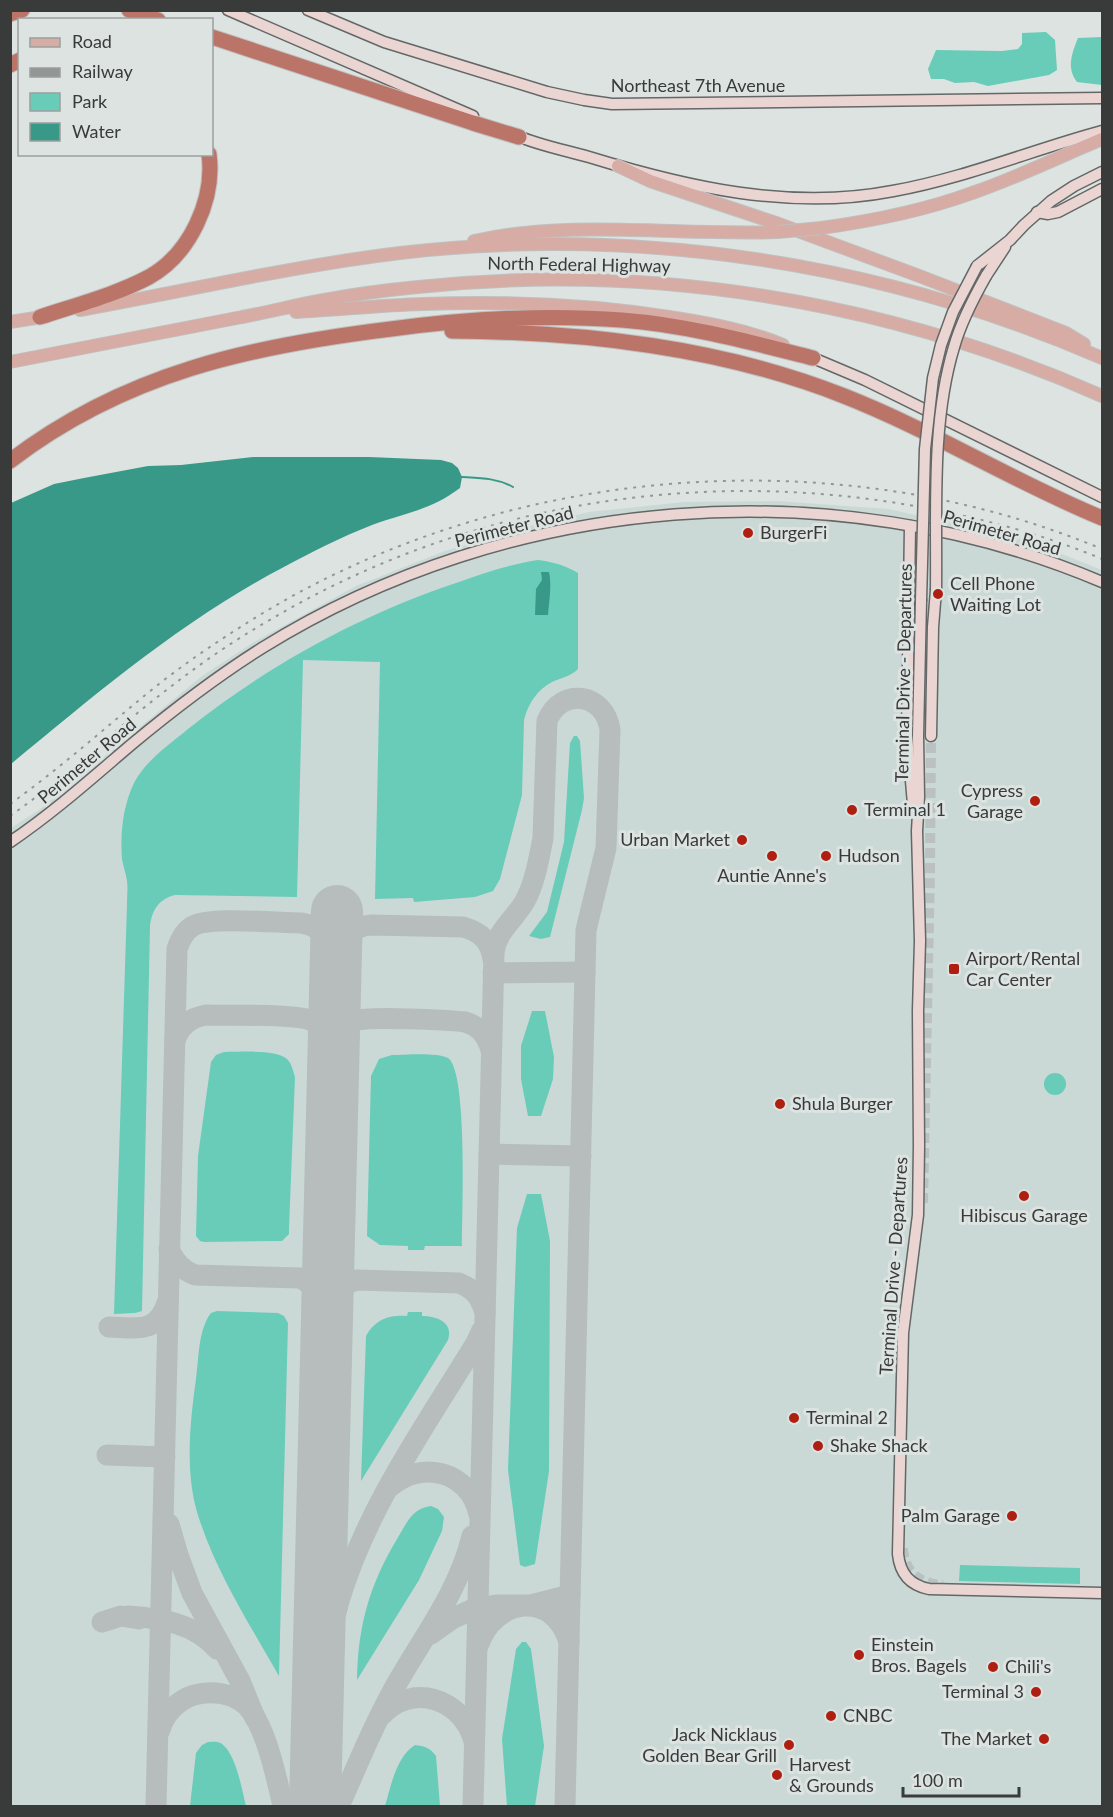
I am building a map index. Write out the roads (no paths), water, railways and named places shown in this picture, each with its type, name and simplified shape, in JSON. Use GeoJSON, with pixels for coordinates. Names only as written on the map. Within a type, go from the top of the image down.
{"type":"FeatureCollection","features":[{"type":"Feature","properties":{"kind":"highway"},"geometry":{"type":"LineString","coordinates":[[10,14],[22,10]]}},
{"type":"Feature","properties":{"kind":"highway"},"geometry":{"type":"LineString","coordinates":[[129,10],[152,18]]}},
{"type":"Feature","properties":{"kind":"highway"},"geometry":{"type":"LineString","coordinates":[[213,37],[472,123],[519,136]]}},
{"type":"Feature","properties":{"kind":"highway"},"geometry":{"type":"LineString","coordinates":[[40,317],[131,285],[151,276],[171,260],[197,224],[205,204],[210,180],[209,156]]}},
{"type":"Feature","properties":{"kind":"highway"},"geometry":{"type":"LineString","coordinates":[[10,461],[85,411],[166,375],[252,352],[368,332],[489,320],[566,318],[621,320],[705,332],[813,358]]}},
{"type":"Feature","properties":{"kind":"highway"},"geometry":{"type":"LineString","coordinates":[[368,332],[502,332],[593,338],[684,351],[755,366],[819,386],[872,408],[1102,518]]}},
{"type":"Feature","properties":{"kind":"main road"},"geometry":{"type":"LineString","coordinates":[[429,251],[492,237],[555,232],[619,230],[741,233],[821,228],[896,215],[954,199],[1012,178],[1102,139]]}},
{"type":"Feature","properties":{"kind":"main road"},"geometry":{"type":"LineString","coordinates":[[618,166],[650,181],[779,224],[1066,333],[1102,357]]}},
{"type":"Feature","properties":{"kind":"main road","name":"North Federal Highway"},"geometry":{"type":"LineString","coordinates":[[10,322],[329,263],[487,246],[592,245],[688,251],[759,260],[844,275],[931,297],[1019,324],[1102,357]]}},
{"type":"Feature","properties":{"kind":"main road","name":"North Federal Highway"},"geometry":{"type":"LineString","coordinates":[[10,362],[323,300],[417,287],[455,283],[560,279],[616,280],[684,285],[787,299],[899,324],[999,355],[1102,396]]}},
{"type":"Feature","properties":{"kind":"main road"},"geometry":{"type":"LineString","coordinates":[[264,313],[451,303],[508,303],[594,308],[650,314],[734,329],[763,336],[813,358]]}},
{"type":"Feature","properties":{"kind":"street"},"geometry":{"type":"LineString","coordinates":[[228,10],[519,136],[618,166],[692,185],[748,195],[805,198],[890,192],[946,180],[1102,131]]}},
{"type":"Feature","properties":{"kind":"street","name":"Northeast 7th Avenue"},"geometry":{"type":"LineString","coordinates":[[308,10],[384,42],[548,92],[612,104],[1102,98]]}},
{"type":"Feature","properties":{"kind":"street"},"geometry":{"type":"LineString","coordinates":[[932,736],[938,445],[942,396],[950,360],[971,304],[1010,240],[1037,212],[1061,194],[1102,172]]}},
{"type":"Feature","properties":{"kind":"street"},"geometry":{"type":"LineString","coordinates":[[1037,212],[1048,214],[1059,212],[1102,189]]}},
{"type":"Feature","properties":{"kind":"street","name":"Terminal Drive - Departures"},"geometry":{"type":"LineString","coordinates":[[1010,240],[977,267],[956,305],[941,345],[933,378],[927,425],[921,559],[918,736],[917,831],[920,941],[918,1215],[903,1333],[898,1554],[899,1565],[904,1576],[911,1583],[929,1589],[1102,1593]]}},
{"type":"Feature","properties":{"kind":"street"},"geometry":{"type":"LineString","coordinates":[[813,358],[865,380],[1102,497]]}},
{"type":"Feature","properties":{"kind":"street","name":"Perimeter Road"},"geometry":{"type":"LineString","coordinates":[[10,842],[46,817],[186,700],[291,632],[345,603],[402,577],[441,562],[538,534],[633,519],[686,514],[734,512],[810,514],[910,526],[954,534],[1003,547],[1102,582]]}},
{"type":"Feature","properties":{"kind":"street"},"geometry":{"type":"LineString","coordinates":[[910,526],[908,735],[917,831]]}},
{"type":"Feature","properties":{"kind":"water"},"geometry":{"type":"Polygon","coordinates":[[[253,457],[369,457],[441,460],[452,463],[458,468],[462,477],[460,488],[439,501],[349,535],[245,588],[175,634],[11,764],[11,503],[54,484],[84,478],[148,466],[181,465],[253,457]]]}},
{"type":"Feature","properties":{"kind":"water"},"geometry":{"type":"Polygon","coordinates":[[[541,572],[549,572],[550,577],[548,615],[535,615],[536,589],[542,580],[541,572]]]}},
{"type":"Feature","properties":{"kind":"waterway"},"geometry":{"type":"LineString","coordinates":[[462,477],[495,480],[513,487]]}},
{"type":"Feature","properties":{"kind":"tunnel"},"geometry":{"type":"LineString","coordinates":[[923,1203],[931,736]]}},
{"type":"Feature","properties":{"kind":"tunnel"},"geometry":{"type":"LineString","coordinates":[[903,1548],[906,1564],[915,1575],[927,1582],[943,1585]]}},
{"type":"Feature","properties":{"kind":"railway"},"geometry":{"type":"LineString","coordinates":[[10,804],[171,674],[263,613],[359,563],[461,525],[567,498],[675,484],[785,481],[893,491],[1000,514],[1102,549]]}},
{"type":"Feature","properties":{"kind":"railway"},"geometry":{"type":"LineString","coordinates":[[10,816],[169,688],[217,653],[268,621],[343,581],[422,548],[503,522],[586,504],[670,494],[755,491],[840,496],[970,517],[1037,535],[1102,559]]}},
{"type":"Feature","properties":{"kind":"place","name":"BurgerFi"},"geometry":{"type":"Point","coordinates":[748,533]}},
{"type":"Feature","properties":{"kind":"place","name":"Cell Phone Waiting Lot"},"geometry":{"type":"Point","coordinates":[938,594]}},
{"type":"Feature","properties":{"kind":"place","name":"Cypress Garage"},"geometry":{"type":"Point","coordinates":[1035,801]}},
{"type":"Feature","properties":{"kind":"place","name":"Terminal 1"},"geometry":{"type":"Point","coordinates":[852,810]}},
{"type":"Feature","properties":{"kind":"place","name":"Urban Market"},"geometry":{"type":"Point","coordinates":[742,840]}},
{"type":"Feature","properties":{"kind":"place","name":"Auntie Anne's"},"geometry":{"type":"Point","coordinates":[772,856]}},
{"type":"Feature","properties":{"kind":"place","name":"Hudson"},"geometry":{"type":"Point","coordinates":[826,856]}},
{"type":"Feature","properties":{"kind":"place","name":"Airport/Rental Car Center"},"geometry":{"type":"Point","coordinates":[954,969]}},
{"type":"Feature","properties":{"kind":"place","name":"Shula Burger"},"geometry":{"type":"Point","coordinates":[780,1104]}},
{"type":"Feature","properties":{"kind":"place","name":"Hibiscus Garage"},"geometry":{"type":"Point","coordinates":[1024,1196]}},
{"type":"Feature","properties":{"kind":"place","name":"Terminal 2"},"geometry":{"type":"Point","coordinates":[794,1418]}},
{"type":"Feature","properties":{"kind":"place","name":"Shake Shack"},"geometry":{"type":"Point","coordinates":[818,1446]}},
{"type":"Feature","properties":{"kind":"place","name":"Palm Garage"},"geometry":{"type":"Point","coordinates":[1012,1516]}},
{"type":"Feature","properties":{"kind":"place","name":"Einstein Bros. Bagels"},"geometry":{"type":"Point","coordinates":[859,1655]}},
{"type":"Feature","properties":{"kind":"place","name":"Chili's"},"geometry":{"type":"Point","coordinates":[993,1667]}},
{"type":"Feature","properties":{"kind":"place","name":"Terminal 3"},"geometry":{"type":"Point","coordinates":[1036,1692]}},
{"type":"Feature","properties":{"kind":"place","name":"CNBC"},"geometry":{"type":"Point","coordinates":[831,1716]}},
{"type":"Feature","properties":{"kind":"place","name":"The Market"},"geometry":{"type":"Point","coordinates":[1044,1739]}},
{"type":"Feature","properties":{"kind":"place","name":"Jack Nicklaus Golden Bear Grill"},"geometry":{"type":"Point","coordinates":[789,1745]}},
{"type":"Feature","properties":{"kind":"place","name":"Harvest & Grounds"},"geometry":{"type":"Point","coordinates":[777,1775]}}]}
